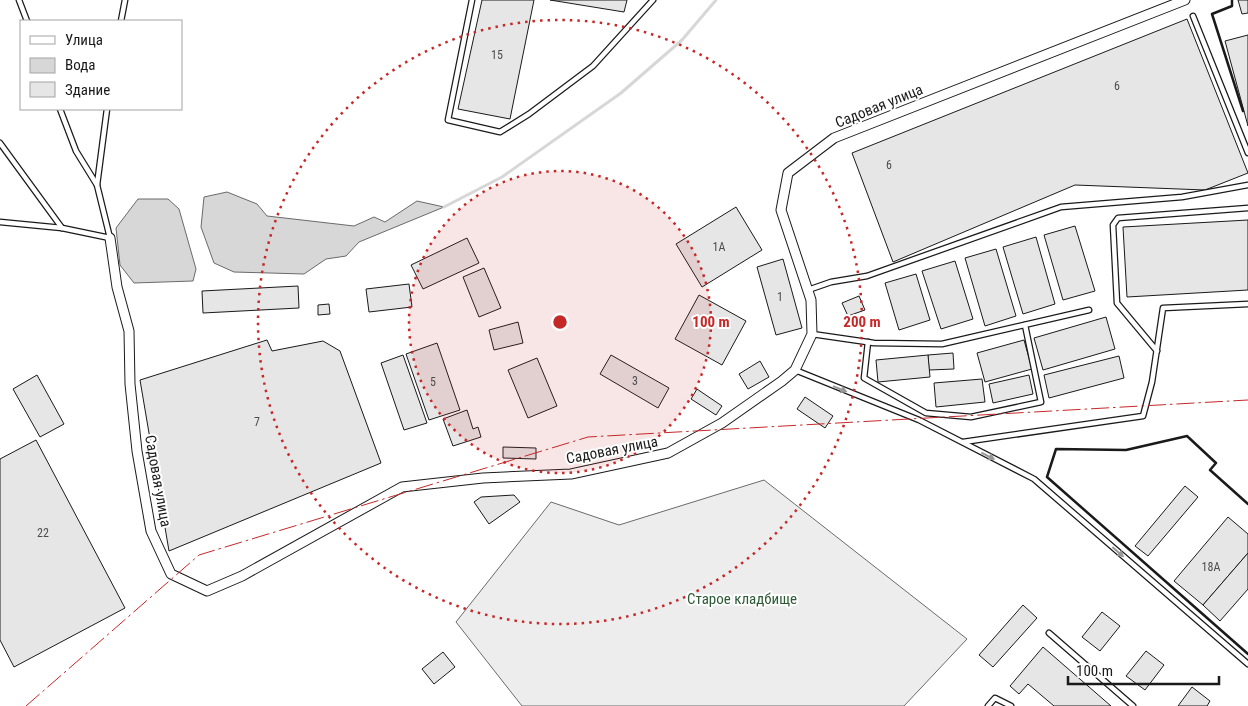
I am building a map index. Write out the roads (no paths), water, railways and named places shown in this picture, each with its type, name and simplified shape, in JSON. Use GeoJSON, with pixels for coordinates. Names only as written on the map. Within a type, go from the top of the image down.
{"type":"FeatureCollection","features":[{"type":"Feature","properties":{"kind":"street","name":"Садовая улица"},"geometry":{"type":"LineString","coordinates":[[110,238],[118,287],[129,331],[130,384],[138,451],[151,531],[171,574],[207,591],[242,576],[402,486],[483,478],[571,474],[668,453],[722,423],[795,370],[812,334],[811,300],[781,210],[788,174],[834,138],[1185,0]]}},
{"type":"Feature","properties":{"kind":"lane"},"geometry":{"type":"LineString","coordinates":[[19,0],[27,20]]}},
{"type":"Feature","properties":{"kind":"lane"},"geometry":{"type":"LineString","coordinates":[[121,20],[125,0]]}},
{"type":"Feature","properties":{"kind":"lane"},"geometry":{"type":"LineString","coordinates":[[472,0],[448,120],[500,132],[528,114],[593,66],[653,0]]}},
{"type":"Feature","properties":{"kind":"lane"},"geometry":{"type":"LineString","coordinates":[[1193,16],[1248,153]]}},
{"type":"Feature","properties":{"kind":"lane"},"geometry":{"type":"LineString","coordinates":[[0,222],[62,228],[110,238],[97,185],[76,152],[60,110]]}},
{"type":"Feature","properties":{"kind":"lane"},"geometry":{"type":"LineString","coordinates":[[97,185],[107,110]]}},
{"type":"Feature","properties":{"kind":"lane"},"geometry":{"type":"LineString","coordinates":[[0,143],[62,228]]}},
{"type":"Feature","properties":{"kind":"lane"},"geometry":{"type":"LineString","coordinates":[[808,290],[832,282],[867,276],[1061,207],[1182,197],[1248,185]]}},
{"type":"Feature","properties":{"kind":"lane"},"geometry":{"type":"LineString","coordinates":[[1157,351],[1117,303],[1113,225],[1118,218],[1248,208]]}},
{"type":"Feature","properties":{"kind":"lane"},"geometry":{"type":"LineString","coordinates":[[962,442],[1144,416],[1152,382],[1163,308],[1248,304]]}},
{"type":"Feature","properties":{"kind":"lane"},"geometry":{"type":"LineString","coordinates":[[812,334],[868,342],[942,344],[1089,310]]}},
{"type":"Feature","properties":{"kind":"lane"},"geometry":{"type":"LineString","coordinates":[[868,342],[864,378],[926,413],[971,417],[1041,402],[1025,325]]}},
{"type":"Feature","properties":{"kind":"lane"},"geometry":{"type":"LineString","coordinates":[[795,370],[919,420],[1034,479],[1248,664]]}},
{"type":"Feature","properties":{"kind":"lane"},"geometry":{"type":"LineString","coordinates":[[1049,633],[1133,706]]}},
{"type":"Feature","properties":{"kind":"lane"},"geometry":{"type":"LineString","coordinates":[[988,706],[995,698],[1011,706]]}},
{"type":"Feature","properties":{"kind":"water"},"geometry":{"type":"Polygon","coordinates":[[[227,192],[257,204],[267,216],[354,226],[374,217],[385,222],[417,201],[444,207],[359,242],[346,256],[326,259],[304,274],[234,272],[214,263],[201,227],[204,197],[227,192]]]}},
{"type":"Feature","properties":{"kind":"water"},"geometry":{"type":"Polygon","coordinates":[[[138,199],[168,199],[179,209],[196,269],[193,281],[134,283],[120,265],[116,228],[138,199]]]}},
{"type":"Feature","properties":{"kind":"waterway"},"geometry":{"type":"LineString","coordinates":[[444,207],[502,177],[621,93],[682,40],[716,0]]}},
{"type":"Feature","properties":{"kind":"park label","name":"Старое кладбище"},"geometry":{"type":"Point","coordinates":[742,599]}}]}
